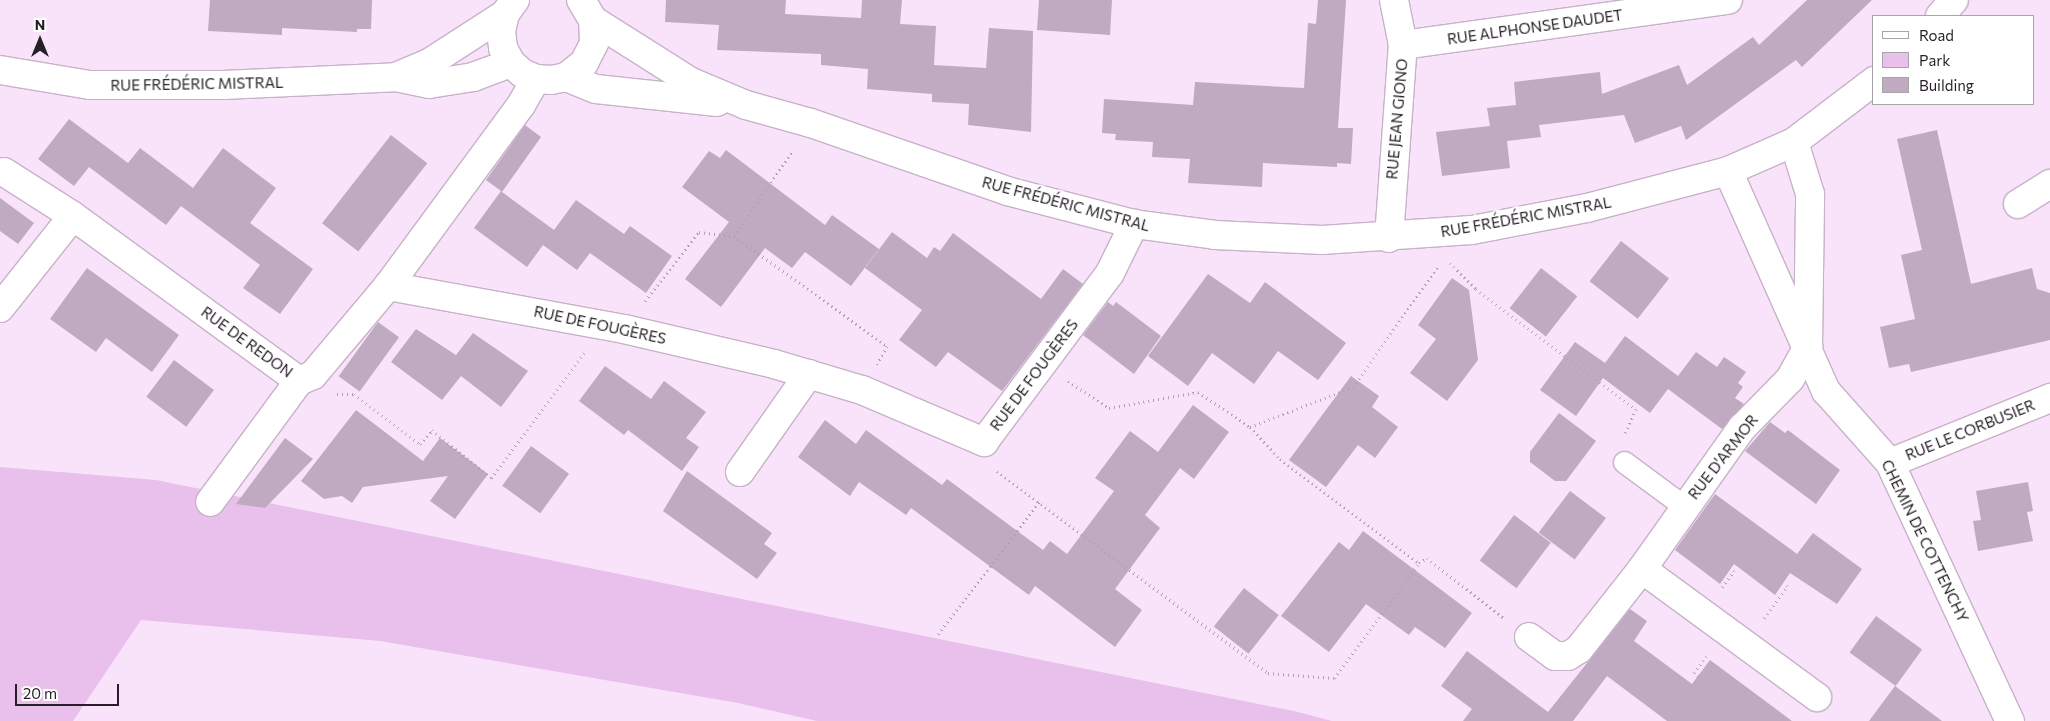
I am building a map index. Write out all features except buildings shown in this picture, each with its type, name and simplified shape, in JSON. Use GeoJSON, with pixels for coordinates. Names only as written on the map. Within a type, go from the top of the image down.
{"type":"FeatureCollection","features":[{"type":"Feature","properties":{"kind":"street","name":"RUE JEAN GIONO"},"geometry":{"type":"LineString","coordinates":[[1389,238],[1403,45],[1394,0]]}},
{"type":"Feature","properties":{"kind":"street","name":"RUE ALPHONSE DAUDET"},"geometry":{"type":"LineString","coordinates":[[1403,45],[1728,0]]}},
{"type":"Feature","properties":{"kind":"street"},"geometry":{"type":"LineString","coordinates":[[1941,15],[1954,0]]}},
{"type":"Feature","properties":{"kind":"street"},"geometry":{"type":"LineString","coordinates":[[510,7],[501,30],[503,48],[511,63],[536,79],[566,77],[584,63],[594,43],[587,10]]}},
{"type":"Feature","properties":{"kind":"street","name":"RUE FRÉDÉRIC MISTRAL"},"geometry":{"type":"LineString","coordinates":[[396,77],[429,63],[510,7]]}},
{"type":"Feature","properties":{"kind":"street","name":"RUE FRÉDÉRIC MISTRAL"},"geometry":{"type":"LineString","coordinates":[[587,10],[691,82],[746,105],[811,123],[1007,191],[1134,224],[1215,235],[1322,240],[1389,238],[1472,230],[1587,208],[1728,172],[1794,142],[1872,83]]}},
{"type":"Feature","properties":{"kind":"street","name":"RUE FRÉDÉRIC MISTRAL"},"geometry":{"type":"LineString","coordinates":[[0,70],[90,85],[223,85],[396,77],[429,84],[473,77],[511,63]]}},
{"type":"Feature","properties":{"kind":"street","name":"RUE FRÉDÉRIC MISTRAL"},"geometry":{"type":"LineString","coordinates":[[566,77],[596,89],[746,105]]}},
{"type":"Feature","properties":{"kind":"street"},"geometry":{"type":"LineString","coordinates":[[306,378],[388,286],[521,105],[536,79]]}},
{"type":"Feature","properties":{"kind":"street","name":"CHEMIN DE COTTENCHY"},"geometry":{"type":"LineString","coordinates":[[1794,142],[1810,194],[1808,346]]}},
{"type":"Feature","properties":{"kind":"street","name":"RUE DE REDON"},"geometry":{"type":"LineString","coordinates":[[4,172],[73,216],[306,378],[210,502]]}},
{"type":"Feature","properties":{"kind":"street","name":"CHEMIN DE COTTENCHY"},"geometry":{"type":"LineString","coordinates":[[1728,172],[1784,302],[1808,346],[1826,391],[1890,463],[2010,721]]}},
{"type":"Feature","properties":{"kind":"street"},"geometry":{"type":"LineString","coordinates":[[2018,204],[2050,184]]}},
{"type":"Feature","properties":{"kind":"street"},"geometry":{"type":"LineString","coordinates":[[0,308],[73,216]]}},
{"type":"Feature","properties":{"kind":"street","name":"RUE DE FOUGÈRES"},"geometry":{"type":"LineString","coordinates":[[388,286],[614,328],[809,374],[862,390],[984,442],[1110,273],[1134,224]]}},
{"type":"Feature","properties":{"kind":"street","name":"RUE D'ARMOR"},"geometry":{"type":"LineString","coordinates":[[1529,637],[1555,656],[1568,656],[1578,649],[1642,569],[1684,507],[1742,428],[1790,379],[1808,346]]}},
{"type":"Feature","properties":{"kind":"street"},"geometry":{"type":"LineString","coordinates":[[740,472],[809,374]]}},
{"type":"Feature","properties":{"kind":"street","name":"RUE LE CORBUSIER"},"geometry":{"type":"LineString","coordinates":[[1890,463],[2050,398]]}},
{"type":"Feature","properties":{"kind":"street"},"geometry":{"type":"LineString","coordinates":[[1642,569],[1817,697]]}},
{"type":"Feature","properties":{"kind":"lane"},"geometry":{"type":"LineString","coordinates":[[1624,462],[1684,507]]}},
{"type":"Feature","properties":{"kind":"path"},"geometry":{"type":"LineString","coordinates":[[734,236],[811,123]]}},
{"type":"Feature","properties":{"kind":"path"},"geometry":{"type":"LineString","coordinates":[[306,378],[341,396],[354,394],[420,444],[432,430],[491,478],[614,328],[699,232],[734,236],[887,346],[862,390]]}},
{"type":"Feature","properties":{"kind":"path"},"geometry":{"type":"LineString","coordinates":[[1250,427],[1353,388],[1444,258],[1476,289],[1636,409],[1626,431],[1624,462]]}},
{"type":"Feature","properties":{"kind":"path"},"geometry":{"type":"LineString","coordinates":[[1042,364],[1109,408],[1198,392],[1250,427],[1280,459],[1420,562]]}},
{"type":"Feature","properties":{"kind":"path"},"geometry":{"type":"LineString","coordinates":[[984,442],[975,456],[1040,500],[1268,673],[1334,678],[1420,562],[1427,558],[1529,637]]}},
{"type":"Feature","properties":{"kind":"path"},"geometry":{"type":"LineString","coordinates":[[938,634],[1040,500]]}},
{"type":"Feature","properties":{"kind":"path"},"geometry":{"type":"LineString","coordinates":[[1744,645],[1787,586],[1784,583]]}},
{"type":"Feature","properties":{"kind":"green space"},"geometry":{"type":"Polygon","coordinates":[[[0,467],[156,480],[1298,712],[1332,721],[817,721],[738,703],[380,641],[141,620],[73,721],[0,721],[0,467]]]}}]}
